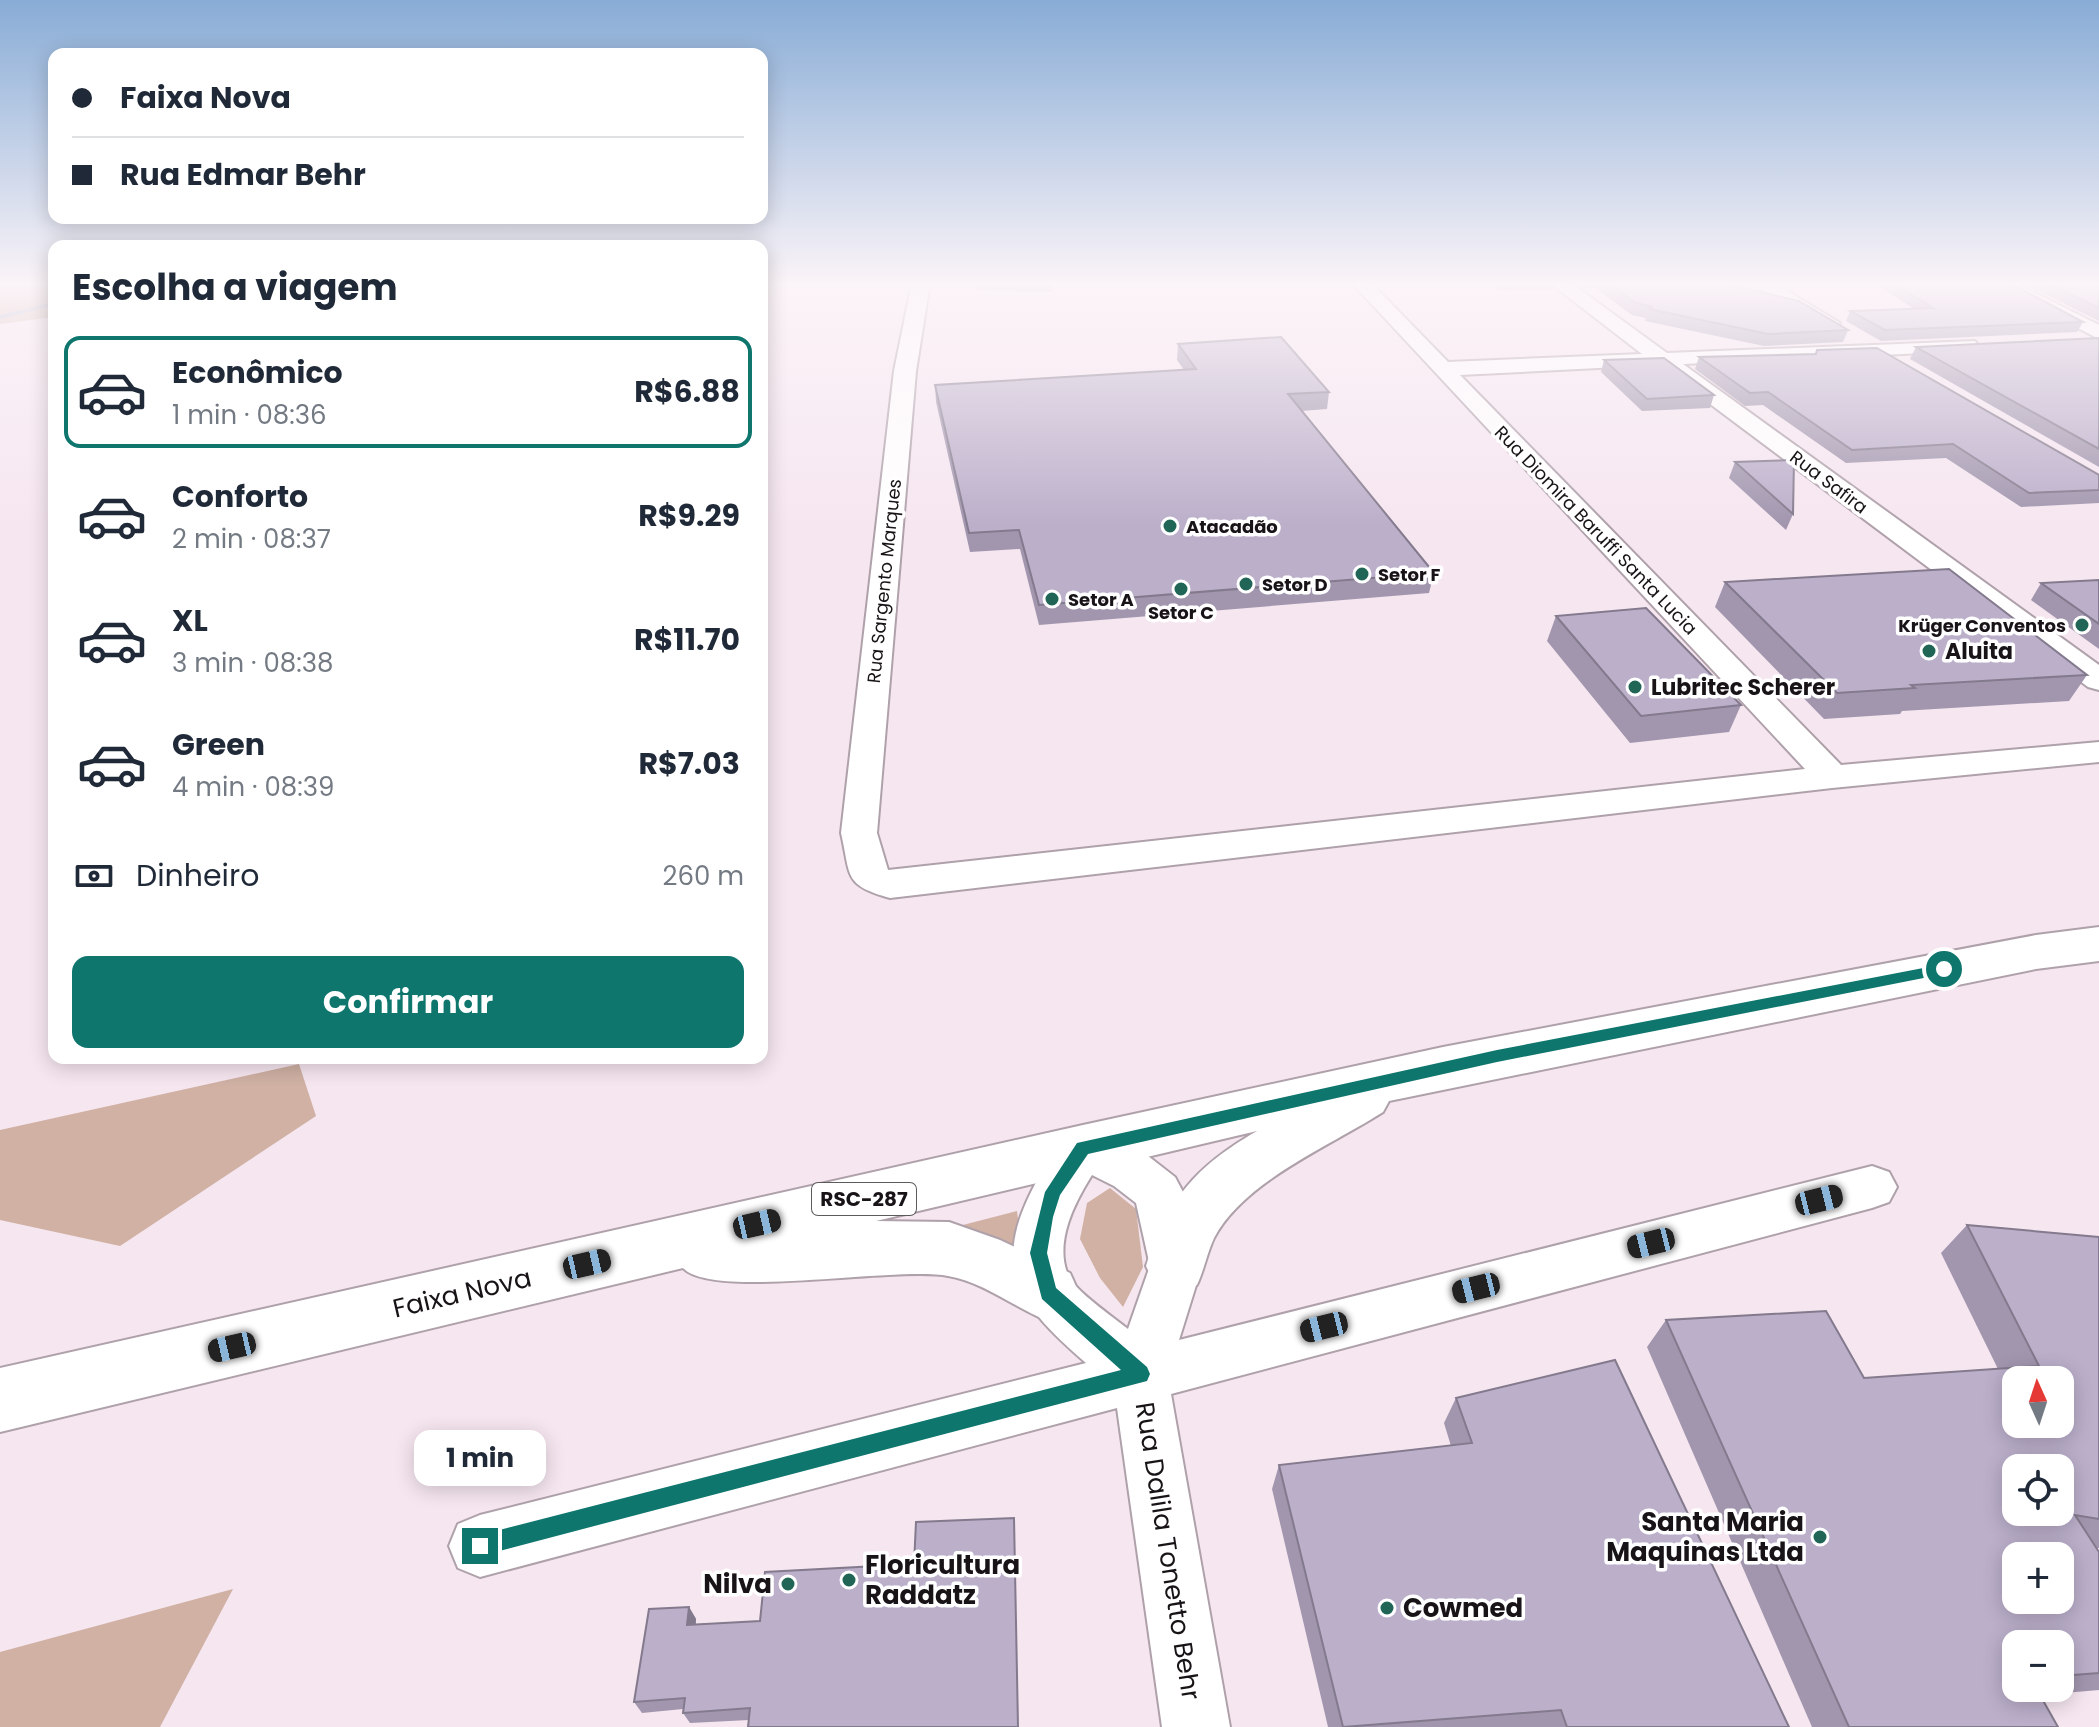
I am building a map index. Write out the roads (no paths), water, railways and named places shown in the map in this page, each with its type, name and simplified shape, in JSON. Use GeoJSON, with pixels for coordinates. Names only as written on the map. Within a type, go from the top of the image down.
{"type":"FeatureCollection","features":[{"type":"Feature","properties":{"kind":"highway","name":"Faixa Nova"},"geometry":{"type":"LineString","coordinates":[[0,1400],[1390,1079],[1713,1013],[2036,952],[2099,944]]}},
{"type":"Feature","properties":{"kind":"highway"},"geometry":{"type":"LineString","coordinates":[[1176,1266],[1193,1220],[1225,1184],[1264,1156],[1333,1117],[1390,1079]]}},
{"type":"Feature","properties":{"kind":"highway"},"geometry":{"type":"LineString","coordinates":[[646,1250],[798,1255],[897,1246],[949,1249],[1000,1267],[1048,1293]]}},
{"type":"Feature","properties":{"kind":"street","name":"Rua Sargento Marques"},"geometry":{"type":"LineString","coordinates":[[906,364],[859,833],[871,878],[890,885],[1832,777]]}},
{"type":"Feature","properties":{"kind":"street","name":"Rua Diomira Baruffi Santa Lucia"},"geometry":{"type":"LineString","coordinates":[[1438,364],[1832,777]]}},
{"type":"Feature","properties":{"kind":"street"},"geometry":{"type":"LineString","coordinates":[[1443,369],[1561,364]]}},
{"type":"Feature","properties":{"kind":"street","name":"Rua Safira"},"geometry":{"type":"LineString","coordinates":[[1668,364],[2099,680]]}},
{"type":"Feature","properties":{"kind":"street"},"geometry":{"type":"LineString","coordinates":[[1901,364],[1912,370]]}},
{"type":"Feature","properties":{"kind":"street"},"geometry":{"type":"LineString","coordinates":[[1832,777],[2099,752]]}},
{"type":"Feature","properties":{"kind":"street"},"geometry":{"type":"LineString","coordinates":[[1083,1148],[1131,1171],[1158,1192],[1176,1266],[1140,1374],[1048,1293],[1038,1253],[1045,1217],[1053,1192],[1083,1148]]}},
{"type":"Feature","properties":{"kind":"street"},"geometry":{"type":"LineString","coordinates":[[480,1546],[1872,1187]]}},
{"type":"Feature","properties":{"kind":"street","name":"Rua Dalila Tonetto Behr"},"geometry":{"type":"LineString","coordinates":[[1140,1374],[1196,1727]]}},
{"type":"Feature","properties":{"kind":"place","name":"Atacadão"},"geometry":{"type":"Point","coordinates":[1170,526]}},
{"type":"Feature","properties":{"kind":"place","name":"Setor F"},"geometry":{"type":"Point","coordinates":[1362,574]}},
{"type":"Feature","properties":{"kind":"place","name":"Setor D"},"geometry":{"type":"Point","coordinates":[1246,584]}},
{"type":"Feature","properties":{"kind":"place","name":"Setor C"},"geometry":{"type":"Point","coordinates":[1181,589]}},
{"type":"Feature","properties":{"kind":"place","name":"Setor A"},"geometry":{"type":"Point","coordinates":[1052,599]}},
{"type":"Feature","properties":{"kind":"place","name":"Krüger Conventos"},"geometry":{"type":"Point","coordinates":[2082,625]}},
{"type":"Feature","properties":{"kind":"place","name":"Aluita"},"geometry":{"type":"Point","coordinates":[1929,651]}},
{"type":"Feature","properties":{"kind":"place","name":"Lubritec Scherer"},"geometry":{"type":"Point","coordinates":[1635,687]}},
{"type":"Feature","properties":{"kind":"place","name":"Santa Maria Maquinas Ltda"},"geometry":{"type":"Point","coordinates":[1820,1537]}},
{"type":"Feature","properties":{"kind":"place","name":"Floricultura Raddatz"},"geometry":{"type":"Point","coordinates":[849,1580]}},
{"type":"Feature","properties":{"kind":"place","name":"Nilva"},"geometry":{"type":"Point","coordinates":[788,1584]}},
{"type":"Feature","properties":{"kind":"place","name":"Cowmed"},"geometry":{"type":"Point","coordinates":[1387,1608]}}]}
